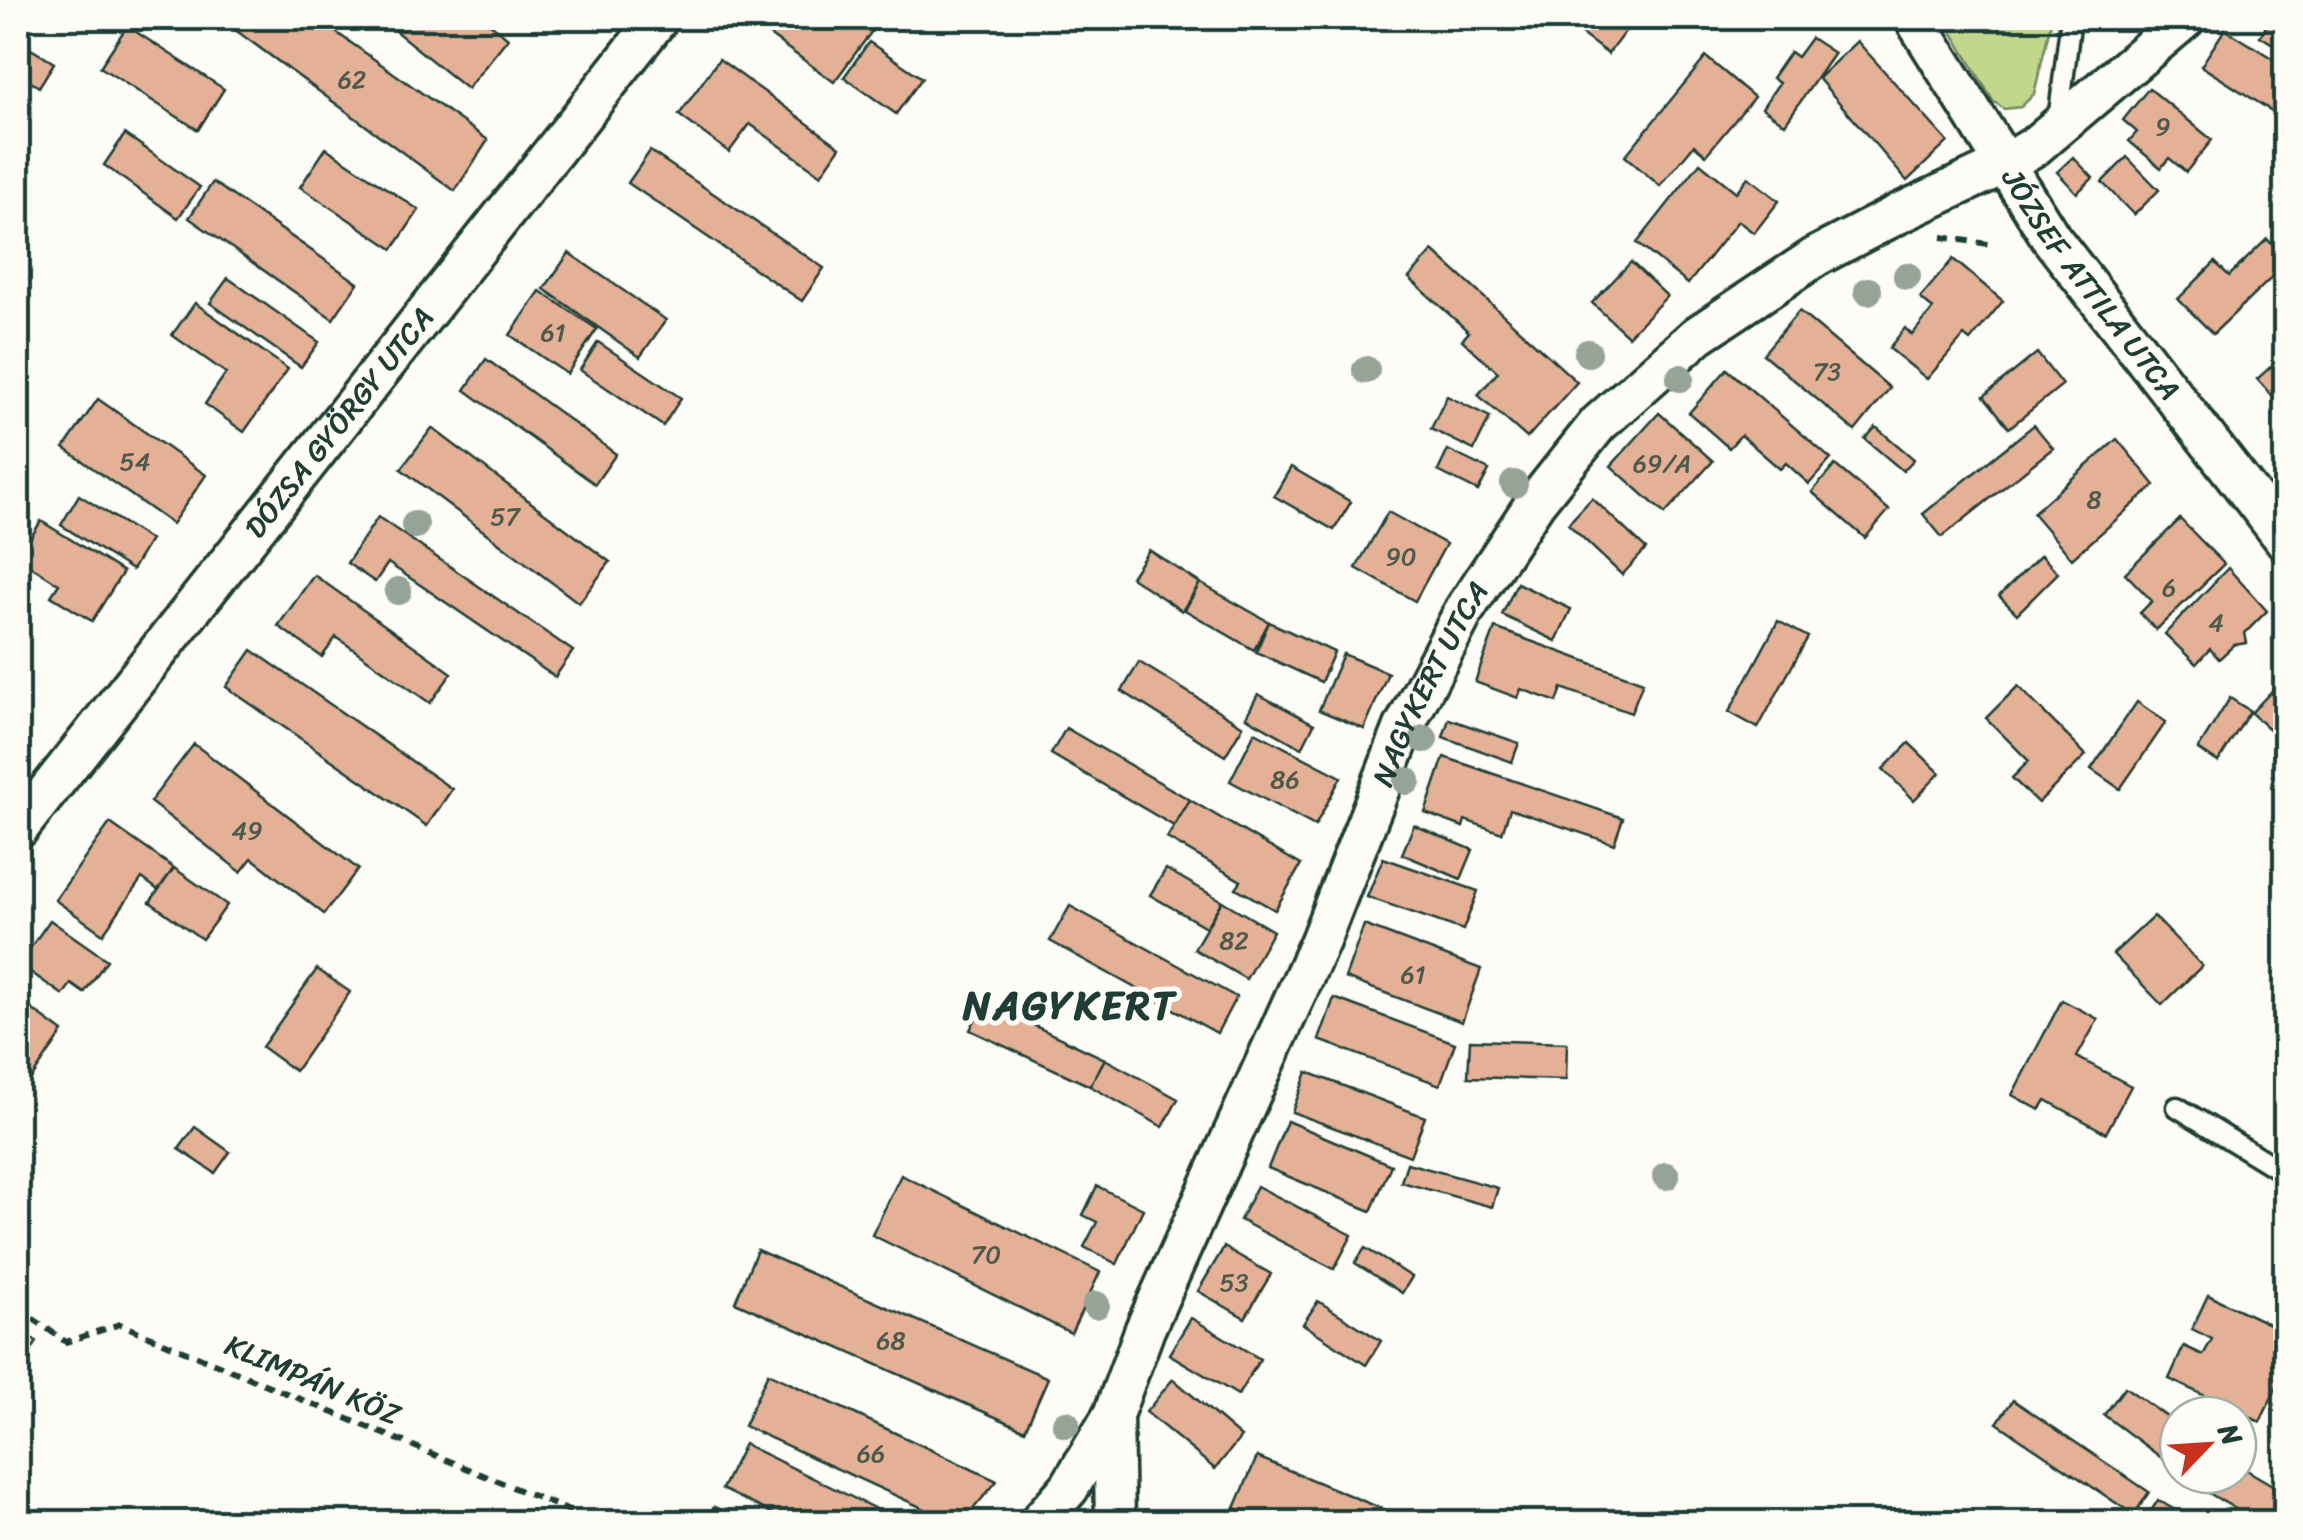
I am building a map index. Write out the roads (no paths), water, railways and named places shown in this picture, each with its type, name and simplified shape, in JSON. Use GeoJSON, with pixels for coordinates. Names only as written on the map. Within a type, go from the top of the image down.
{"type":"FeatureCollection","features":[{"type":"Feature","properties":{"kind":"street","name":"DÓZSA GYÖRGY UTCA"},"geometry":{"type":"LineString","coordinates":[[18,830],[659,18]]}},
{"type":"Feature","properties":{"kind":"street","name":"JÓZSEF ATTILA UTCA"},"geometry":{"type":"LineString","coordinates":[[1914,18],[2051,238],[2286,541]]}},
{"type":"Feature","properties":{"kind":"street","name":"NAGYKERT UTCA"},"geometry":{"type":"LineString","coordinates":[[1039,1522],[1069,1488],[1113,1415],[1145,1329],[1320,941],[1404,727],[1465,610],[1535,503],[1598,424],[1698,335],[1817,256],[2004,164],[2058,126],[2186,18]]}},
{"type":"Feature","properties":{"kind":"street","name":"NAGYKERT UTCA"},"geometry":{"type":"LineString","coordinates":[[1113,1415],[1116,1522]]}},
{"type":"Feature","properties":{"kind":"lane"},"geometry":{"type":"LineString","coordinates":[[2058,126],[2071,18]]}},
{"type":"Feature","properties":{"kind":"lane"},"geometry":{"type":"LineString","coordinates":[[2176,1107],[2286,1174]]}},
{"type":"Feature","properties":{"kind":"district","name":"NAGYKERT"},"geometry":{"type":"Point","coordinates":[1070,1005]}}]}
